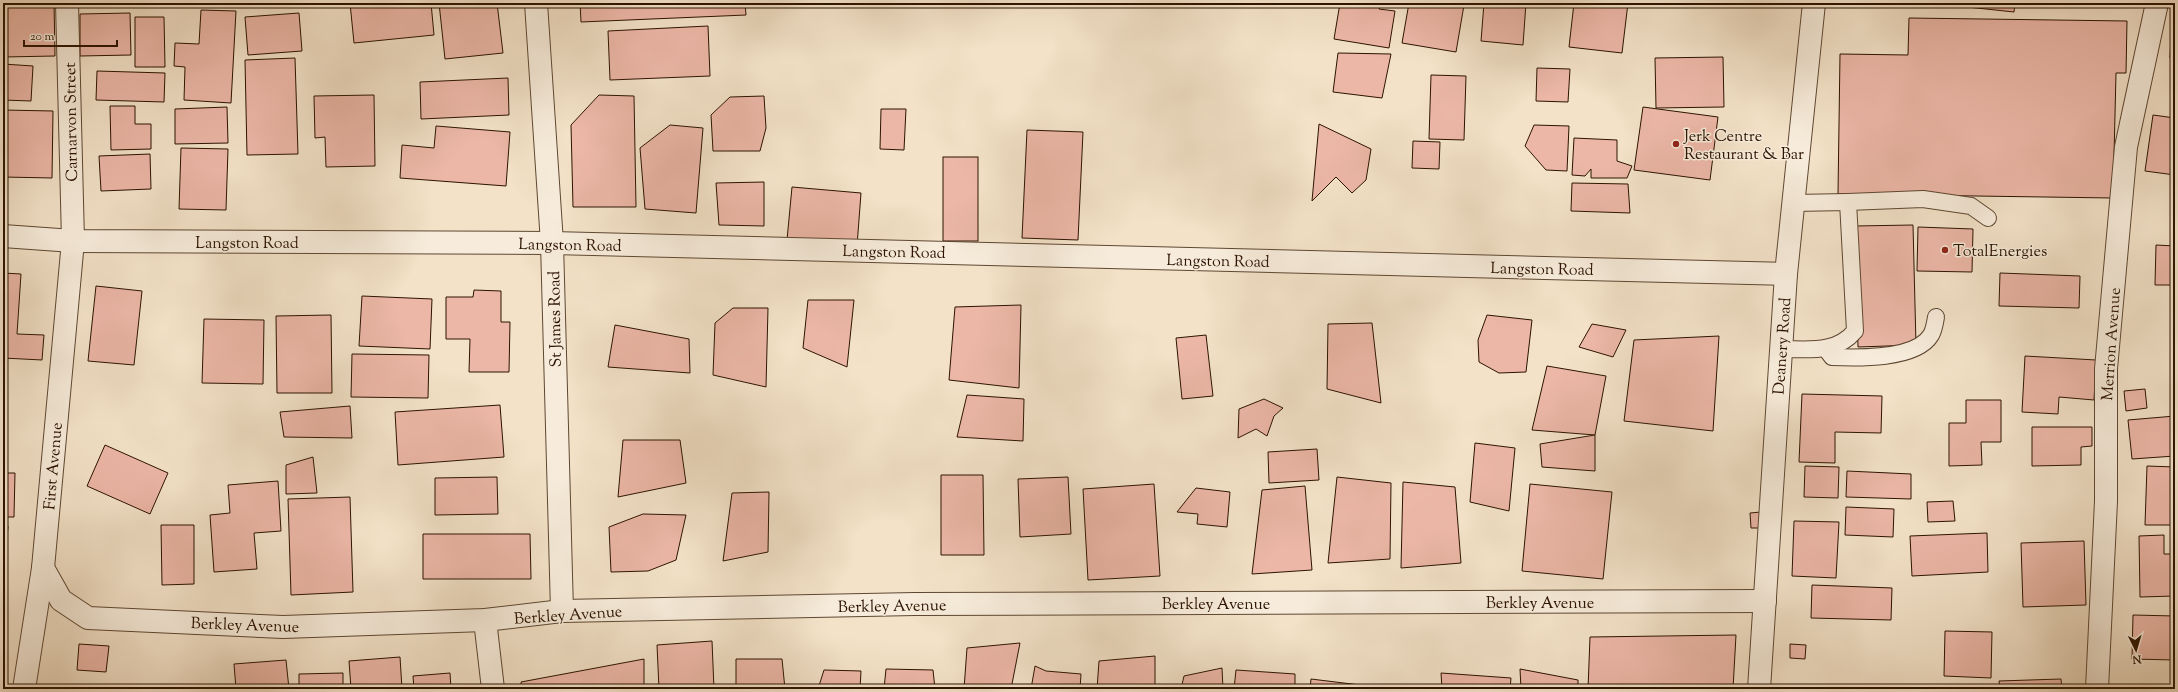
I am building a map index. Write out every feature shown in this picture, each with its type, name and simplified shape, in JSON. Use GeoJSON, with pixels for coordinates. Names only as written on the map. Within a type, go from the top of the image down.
{"type":"FeatureCollection","features":[{"type":"Feature","properties":{"kind":"street","name":"Carnarvon Street"},"geometry":{"type":"LineString","coordinates":[[67,3],[73,241]]}},
{"type":"Feature","properties":{"kind":"street","name":"St James Road"},"geometry":{"type":"LineString","coordinates":[[536,3],[552,243],[562,611]]}},
{"type":"Feature","properties":{"kind":"street","name":"Deanery Road"},"geometry":{"type":"LineString","coordinates":[[1759,689],[1786,274],[1814,3]]}},
{"type":"Feature","properties":{"kind":"street","name":"Merrion Avenue"},"geometry":{"type":"LineString","coordinates":[[2097,689],[2106,501],[2106,369],[2125,154],[2157,3]]}},
{"type":"Feature","properties":{"kind":"street","name":"Langston Road"},"geometry":{"type":"LineString","coordinates":[[3,236],[73,241],[552,243],[1786,274]]}},
{"type":"Feature","properties":{"kind":"street","name":"First Avenue"},"geometry":{"type":"LineString","coordinates":[[24,689],[43,568],[73,241]]}},
{"type":"Feature","properties":{"kind":"street","name":"Berkley Avenue"},"geometry":{"type":"LineString","coordinates":[[43,568],[61,600],[88,618],[283,627],[485,620],[562,611],[915,604],[1765,601]]}},
{"type":"Feature","properties":{"kind":"street"},"geometry":{"type":"LineString","coordinates":[[485,620],[493,689]]}},
{"type":"Feature","properties":{"kind":"lane"},"geometry":{"type":"LineString","coordinates":[[1793,203],[1922,199],[1971,206],[1988,218]]}},
{"type":"Feature","properties":{"kind":"lane"},"geometry":{"type":"LineString","coordinates":[[1781,349],[1826,349],[1847,341],[1855,331],[1848,202]]}},
{"type":"Feature","properties":{"kind":"lane"},"geometry":{"type":"LineString","coordinates":[[1826,349],[1832,357],[1863,359],[1914,350],[1930,336],[1936,318]]}},
{"type":"Feature","properties":{"kind":"building"},"geometry":{"type":"Polygon","coordinates":[[[3,3],[54,3],[55,56],[3,57],[3,3]]]}},
{"type":"Feature","properties":{"kind":"building"},"geometry":{"type":"Polygon","coordinates":[[[350,3],[431,3],[434,35],[354,43],[350,3]]]}},
{"type":"Feature","properties":{"kind":"building"},"geometry":{"type":"Polygon","coordinates":[[[439,3],[497,3],[503,53],[445,59],[439,3]]]}},
{"type":"Feature","properties":{"kind":"building"},"geometry":{"type":"Polygon","coordinates":[[[580,3],[745,3],[746,15],[581,22],[580,3]]]}},
{"type":"Feature","properties":{"kind":"building"},"geometry":{"type":"Polygon","coordinates":[[[1340,3],[1380,3],[1379,9],[1395,11],[1389,48],[1334,39],[1340,3]]]}},
{"type":"Feature","properties":{"kind":"building"},"geometry":{"type":"Polygon","coordinates":[[[1409,3],[1446,3],[1445,5],[1453,7],[1454,3],[1464,5],[1456,52],[1402,43],[1409,3]]]}},
{"type":"Feature","properties":{"kind":"building"},"geometry":{"type":"Polygon","coordinates":[[[1484,3],[1526,3],[1523,45],[1481,41],[1484,3]]]}},
{"type":"Feature","properties":{"kind":"building"},"geometry":{"type":"Polygon","coordinates":[[[1574,3],[1628,3],[1622,53],[1569,47],[1574,3]]]}},
{"type":"Feature","properties":{"kind":"building"},"geometry":{"type":"Polygon","coordinates":[[[1959,3],[2015,3],[2014,12],[1958,6],[1959,3]]]}},
{"type":"Feature","properties":{"kind":"building"},"geometry":{"type":"Polygon","coordinates":[[[201,10],[236,11],[231,103],[184,100],[185,67],[174,66],[175,43],[199,44],[201,10]]]}},
{"type":"Feature","properties":{"kind":"building"},"geometry":{"type":"Polygon","coordinates":[[[130,13],[131,55],[80,56],[80,14],[130,13]]]}},
{"type":"Feature","properties":{"kind":"building"},"geometry":{"type":"Polygon","coordinates":[[[299,13],[302,51],[248,55],[245,17],[299,13]]]}},
{"type":"Feature","properties":{"kind":"building"},"geometry":{"type":"Polygon","coordinates":[[[2172,16],[2175,16],[2175,58],[2170,58],[2172,16]]]}},
{"type":"Feature","properties":{"kind":"building"},"geometry":{"type":"Polygon","coordinates":[[[135,17],[164,17],[165,67],[135,67],[135,17]]]}},
{"type":"Feature","properties":{"kind":"building"},"geometry":{"type":"Polygon","coordinates":[[[1909,18],[2127,21],[2126,73],[2116,73],[2113,198],[1838,194],[1840,54],[1908,55],[1909,18]]]}},
{"type":"Feature","properties":{"kind":"building"},"geometry":{"type":"Polygon","coordinates":[[[708,26],[710,76],[610,80],[608,31],[708,26]]]}},
{"type":"Feature","properties":{"kind":"building"},"geometry":{"type":"Polygon","coordinates":[[[1338,53],[1391,54],[1382,98],[1333,92],[1338,53]]]}},
{"type":"Feature","properties":{"kind":"building"},"geometry":{"type":"Polygon","coordinates":[[[1723,57],[1724,107],[1656,108],[1655,58],[1723,57]]]}},
{"type":"Feature","properties":{"kind":"building"},"geometry":{"type":"Polygon","coordinates":[[[295,58],[298,154],[247,155],[245,60],[295,58]]]}},
{"type":"Feature","properties":{"kind":"building"},"geometry":{"type":"Polygon","coordinates":[[[3,64],[33,66],[31,101],[3,100],[3,64]]]}},
{"type":"Feature","properties":{"kind":"building"},"geometry":{"type":"Polygon","coordinates":[[[2172,65],[2175,65],[2175,98],[2173,98],[2172,65]]]}},
{"type":"Feature","properties":{"kind":"building"},"geometry":{"type":"Polygon","coordinates":[[[1537,68],[1570,69],[1568,102],[1536,101],[1537,68]]]}},
{"type":"Feature","properties":{"kind":"building"},"geometry":{"type":"Polygon","coordinates":[[[97,71],[165,73],[164,102],[96,100],[97,71]]]}},
{"type":"Feature","properties":{"kind":"building"},"geometry":{"type":"Polygon","coordinates":[[[1431,75],[1466,76],[1464,140],[1429,139],[1431,75]]]}},
{"type":"Feature","properties":{"kind":"building"},"geometry":{"type":"Polygon","coordinates":[[[508,78],[509,115],[421,119],[420,82],[508,78]]]}},
{"type":"Feature","properties":{"kind":"building"},"geometry":{"type":"Polygon","coordinates":[[[374,95],[375,166],[326,167],[325,137],[315,138],[314,96],[374,95]]]}},
{"type":"Feature","properties":{"kind":"building"},"geometry":{"type":"Polygon","coordinates":[[[599,95],[634,96],[636,207],[573,207],[571,125],[599,95]]]}},
{"type":"Feature","properties":{"kind":"building"},"geometry":{"type":"Polygon","coordinates":[[[764,96],[766,128],[760,151],[713,151],[711,115],[730,97],[764,96]]]}},
{"type":"Feature","properties":{"kind":"building"},"geometry":{"type":"Polygon","coordinates":[[[110,106],[135,106],[135,124],[151,124],[151,149],[111,150],[110,106]]]}},
{"type":"Feature","properties":{"kind":"building"},"geometry":{"type":"Polygon","coordinates":[[[227,107],[228,143],[175,144],[175,109],[227,107]]]}},
{"type":"Feature","properties":{"kind":"building","name":"Jerk Centre Restaurant & Bar"},"geometry":{"type":"Polygon","coordinates":[[[1643,107],[1718,117],[1710,180],[1634,170],[1643,107]]]}},
{"type":"Feature","properties":{"kind":"building"},"geometry":{"type":"Polygon","coordinates":[[[881,109],[906,109],[904,150],[880,149],[881,109]]]}},
{"type":"Feature","properties":{"kind":"building"},"geometry":{"type":"Polygon","coordinates":[[[3,110],[53,111],[52,178],[3,177],[3,110]]]}},
{"type":"Feature","properties":{"kind":"building"},"geometry":{"type":"Polygon","coordinates":[[[2153,115],[2175,118],[2175,175],[2145,171],[2153,115]]]}},
{"type":"Feature","properties":{"kind":"building"},"geometry":{"type":"Polygon","coordinates":[[[1319,124],[1371,149],[1366,180],[1352,193],[1336,177],[1312,201],[1319,124]]]}},
{"type":"Feature","properties":{"kind":"building"},"geometry":{"type":"Polygon","coordinates":[[[670,125],[703,128],[696,213],[645,209],[640,148],[670,125]]]}},
{"type":"Feature","properties":{"kind":"building"},"geometry":{"type":"Polygon","coordinates":[[[1534,125],[1569,126],[1567,171],[1546,170],[1525,146],[1534,125]]]}},
{"type":"Feature","properties":{"kind":"building"},"geometry":{"type":"Polygon","coordinates":[[[436,126],[510,132],[506,186],[400,178],[402,145],[434,148],[436,126]]]}},
{"type":"Feature","properties":{"kind":"building"},"geometry":{"type":"Polygon","coordinates":[[[1027,130],[1083,132],[1078,240],[1022,238],[1027,130]]]}},
{"type":"Feature","properties":{"kind":"building"},"geometry":{"type":"Polygon","coordinates":[[[1574,138],[1617,140],[1617,161],[1632,166],[1627,178],[1591,178],[1591,169],[1585,176],[1572,175],[1574,138]]]}},
{"type":"Feature","properties":{"kind":"building"},"geometry":{"type":"Polygon","coordinates":[[[1413,141],[1440,142],[1439,169],[1412,168],[1413,141]]]}},
{"type":"Feature","properties":{"kind":"building"},"geometry":{"type":"Polygon","coordinates":[[[181,148],[228,149],[226,210],[179,209],[181,148]]]}},
{"type":"Feature","properties":{"kind":"building"},"geometry":{"type":"Polygon","coordinates":[[[150,154],[151,189],[101,191],[99,156],[150,154]]]}},
{"type":"Feature","properties":{"kind":"building"},"geometry":{"type":"Polygon","coordinates":[[[943,157],[978,157],[978,241],[943,241],[943,157]]]}},
{"type":"Feature","properties":{"kind":"building"},"geometry":{"type":"Polygon","coordinates":[[[764,182],[764,226],[719,225],[716,183],[764,182]]]}},
{"type":"Feature","properties":{"kind":"building"},"geometry":{"type":"Polygon","coordinates":[[[1572,183],[1628,184],[1630,213],[1571,211],[1572,183]]]}},
{"type":"Feature","properties":{"kind":"building"},"geometry":{"type":"Polygon","coordinates":[[[792,187],[861,193],[857,246],[787,240],[792,187]]]}},
{"type":"Feature","properties":{"kind":"building","name":"TotalEnergies"},"geometry":{"type":"Polygon","coordinates":[[[1913,225],[1916,345],[1858,347],[1855,226],[1913,225]]]}},
{"type":"Feature","properties":{"kind":"building","name":"TotalEnergies"},"geometry":{"type":"Polygon","coordinates":[[[1918,227],[1973,229],[1972,272],[1917,271],[1918,227]]]}},
{"type":"Feature","properties":{"kind":"building"},"geometry":{"type":"Polygon","coordinates":[[[2156,245],[2175,246],[2175,285],[2155,285],[2156,245]]]}},
{"type":"Feature","properties":{"kind":"building"},"geometry":{"type":"Polygon","coordinates":[[[3,273],[21,274],[17,334],[44,335],[42,360],[3,358],[3,273]]]}},
{"type":"Feature","properties":{"kind":"building"},"geometry":{"type":"Polygon","coordinates":[[[2000,273],[2080,276],[2079,308],[1999,306],[2000,273]]]}},
{"type":"Feature","properties":{"kind":"building"},"geometry":{"type":"Polygon","coordinates":[[[96,286],[142,291],[134,365],[88,361],[96,286]]]}},
{"type":"Feature","properties":{"kind":"building"},"geometry":{"type":"Polygon","coordinates":[[[474,290],[501,291],[501,322],[510,322],[509,372],[469,372],[470,339],[446,339],[446,297],[473,297],[474,290]]]}},
{"type":"Feature","properties":{"kind":"building"},"geometry":{"type":"Polygon","coordinates":[[[362,296],[432,299],[430,349],[359,346],[362,296]]]}},
{"type":"Feature","properties":{"kind":"building"},"geometry":{"type":"Polygon","coordinates":[[[808,300],[854,300],[847,367],[803,348],[808,300]]]}},
{"type":"Feature","properties":{"kind":"building"},"geometry":{"type":"Polygon","coordinates":[[[1021,305],[1019,388],[949,380],[955,307],[1021,305]]]}},
{"type":"Feature","properties":{"kind":"building"},"geometry":{"type":"Polygon","coordinates":[[[733,308],[768,308],[766,387],[713,375],[715,323],[733,308]]]}},
{"type":"Feature","properties":{"kind":"building"},"geometry":{"type":"Polygon","coordinates":[[[331,315],[332,393],[277,393],[276,316],[331,315]]]}},
{"type":"Feature","properties":{"kind":"building"},"geometry":{"type":"Polygon","coordinates":[[[1487,315],[1532,320],[1526,372],[1499,373],[1479,362],[1478,340],[1487,315]]]}},
{"type":"Feature","properties":{"kind":"building"},"geometry":{"type":"Polygon","coordinates":[[[204,319],[264,320],[263,384],[202,383],[204,319]]]}},
{"type":"Feature","properties":{"kind":"building"},"geometry":{"type":"Polygon","coordinates":[[[1372,323],[1381,403],[1327,389],[1328,324],[1372,323]]]}},
{"type":"Feature","properties":{"kind":"building"},"geometry":{"type":"Polygon","coordinates":[[[1592,324],[1626,330],[1613,357],[1579,347],[1592,324]]]}},
{"type":"Feature","properties":{"kind":"building"},"geometry":{"type":"Polygon","coordinates":[[[615,325],[689,339],[690,373],[608,367],[615,325]]]}},
{"type":"Feature","properties":{"kind":"building"},"geometry":{"type":"Polygon","coordinates":[[[1206,335],[1213,396],[1182,399],[1176,338],[1206,335]]]}},
{"type":"Feature","properties":{"kind":"building"},"geometry":{"type":"Polygon","coordinates":[[[1719,336],[1713,431],[1624,421],[1634,340],[1719,336]]]}},
{"type":"Feature","properties":{"kind":"building"},"geometry":{"type":"Polygon","coordinates":[[[2173,339],[2175,339],[2175,360],[2172,360],[2173,339]]]}},
{"type":"Feature","properties":{"kind":"building"},"geometry":{"type":"Polygon","coordinates":[[[352,354],[429,355],[428,398],[351,397],[352,354]]]}},
{"type":"Feature","properties":{"kind":"building"},"geometry":{"type":"Polygon","coordinates":[[[2025,356],[2096,360],[2094,400],[2059,397],[2058,414],[2022,412],[2025,356]]]}},
{"type":"Feature","properties":{"kind":"building"},"geometry":{"type":"Polygon","coordinates":[[[1547,366],[1606,376],[1595,435],[1532,430],[1547,366]]]}},
{"type":"Feature","properties":{"kind":"building"},"geometry":{"type":"Polygon","coordinates":[[[2145,389],[2147,408],[2126,411],[2124,391],[2145,389]]]}},
{"type":"Feature","properties":{"kind":"building"},"geometry":{"type":"Polygon","coordinates":[[[1802,394],[1882,396],[1881,433],[1835,432],[1835,463],[1799,462],[1802,394]]]}},
{"type":"Feature","properties":{"kind":"building"},"geometry":{"type":"Polygon","coordinates":[[[967,395],[1024,399],[1023,441],[957,437],[967,395]]]}},
{"type":"Feature","properties":{"kind":"building"},"geometry":{"type":"Polygon","coordinates":[[[1264,399],[1283,408],[1274,416],[1267,436],[1256,429],[1238,438],[1239,409],[1264,399]]]}},
{"type":"Feature","properties":{"kind":"building"},"geometry":{"type":"Polygon","coordinates":[[[1966,400],[2001,400],[2001,442],[1981,442],[1982,465],[1949,466],[1949,423],[1966,423],[1966,400]]]}},
{"type":"Feature","properties":{"kind":"building"},"geometry":{"type":"Polygon","coordinates":[[[500,405],[504,457],[398,465],[395,412],[500,405]]]}},
{"type":"Feature","properties":{"kind":"building"},"geometry":{"type":"Polygon","coordinates":[[[350,406],[352,438],[284,437],[280,412],[350,406]]]}},
{"type":"Feature","properties":{"kind":"building"},"geometry":{"type":"Polygon","coordinates":[[[2175,416],[2175,438],[2173,438],[2175,456],[2132,459],[2128,420],[2175,416]]]}},
{"type":"Feature","properties":{"kind":"building"},"geometry":{"type":"Polygon","coordinates":[[[2032,427],[2092,427],[2092,446],[2081,447],[2081,465],[2032,466],[2032,427]]]}},
{"type":"Feature","properties":{"kind":"building"},"geometry":{"type":"Polygon","coordinates":[[[1595,435],[1595,471],[1542,467],[1540,444],[1595,435]]]}},
{"type":"Feature","properties":{"kind":"building"},"geometry":{"type":"Polygon","coordinates":[[[623,440],[680,440],[686,483],[618,497],[623,440]]]}},
{"type":"Feature","properties":{"kind":"building"},"geometry":{"type":"Polygon","coordinates":[[[1475,443],[1515,448],[1509,511],[1470,502],[1475,443]]]}},
{"type":"Feature","properties":{"kind":"building"},"geometry":{"type":"Polygon","coordinates":[[[105,445],[168,473],[150,514],[87,486],[105,445]]]}},
{"type":"Feature","properties":{"kind":"building"},"geometry":{"type":"Polygon","coordinates":[[[1317,449],[1319,480],[1269,483],[1268,452],[1317,449]]]}},
{"type":"Feature","properties":{"kind":"building"},"geometry":{"type":"Polygon","coordinates":[[[313,457],[317,493],[286,494],[286,465],[313,457]]]}},
{"type":"Feature","properties":{"kind":"building"},"geometry":{"type":"Polygon","coordinates":[[[1805,466],[1839,467],[1838,498],[1804,497],[1805,466]]]}},
{"type":"Feature","properties":{"kind":"building"},"geometry":{"type":"Polygon","coordinates":[[[2147,466],[2175,467],[2175,525],[2145,525],[2147,466]]]}},
{"type":"Feature","properties":{"kind":"building"},"geometry":{"type":"Polygon","coordinates":[[[1847,471],[1911,474],[1911,499],[1846,497],[1847,471]]]}},
{"type":"Feature","properties":{"kind":"building"},"geometry":{"type":"Polygon","coordinates":[[[3,473],[15,473],[14,517],[3,517],[3,473]]]}},
{"type":"Feature","properties":{"kind":"building"},"geometry":{"type":"Polygon","coordinates":[[[941,475],[983,475],[984,555],[941,555],[941,475]]]}},
{"type":"Feature","properties":{"kind":"building"},"geometry":{"type":"Polygon","coordinates":[[[497,477],[498,514],[435,515],[435,478],[497,477]]]}},
{"type":"Feature","properties":{"kind":"building"},"geometry":{"type":"Polygon","coordinates":[[[1068,477],[1071,534],[1020,537],[1018,479],[1068,477]]]}},
{"type":"Feature","properties":{"kind":"building"},"geometry":{"type":"Polygon","coordinates":[[[1337,477],[1391,483],[1390,559],[1328,563],[1337,477]]]}},
{"type":"Feature","properties":{"kind":"building"},"geometry":{"type":"Polygon","coordinates":[[[278,481],[281,531],[254,533],[257,569],[214,572],[210,515],[230,513],[228,485],[278,481]]]}},
{"type":"Feature","properties":{"kind":"building"},"geometry":{"type":"Polygon","coordinates":[[[1403,482],[1455,487],[1461,563],[1401,568],[1403,482]]]}},
{"type":"Feature","properties":{"kind":"building"},"geometry":{"type":"Polygon","coordinates":[[[1154,484],[1160,576],[1088,580],[1083,489],[1154,484]]]}},
{"type":"Feature","properties":{"kind":"building"},"geometry":{"type":"Polygon","coordinates":[[[1530,484],[1612,492],[1603,579],[1522,571],[1530,484]]]}},
{"type":"Feature","properties":{"kind":"building"},"geometry":{"type":"Polygon","coordinates":[[[1305,486],[1312,570],[1252,574],[1262,490],[1305,486]]]}},
{"type":"Feature","properties":{"kind":"building"},"geometry":{"type":"Polygon","coordinates":[[[1196,488],[1230,492],[1227,527],[1197,524],[1198,514],[1177,512],[1196,488]]]}},
{"type":"Feature","properties":{"kind":"building"},"geometry":{"type":"Polygon","coordinates":[[[769,492],[768,552],[723,561],[732,493],[769,492]]]}},
{"type":"Feature","properties":{"kind":"building"},"geometry":{"type":"Polygon","coordinates":[[[350,497],[353,592],[291,595],[288,499],[350,497]]]}},
{"type":"Feature","properties":{"kind":"building"},"geometry":{"type":"Polygon","coordinates":[[[1953,501],[1955,521],[1928,522],[1927,502],[1953,501]]]}},
{"type":"Feature","properties":{"kind":"building"},"geometry":{"type":"Polygon","coordinates":[[[1846,507],[1894,509],[1893,537],[1845,535],[1846,507]]]}},
{"type":"Feature","properties":{"kind":"building"},"geometry":{"type":"Polygon","coordinates":[[[1761,512],[1762,521],[1759,521],[1759,528],[1751,528],[1750,513],[1761,512]]]}},
{"type":"Feature","properties":{"kind":"building"},"geometry":{"type":"Polygon","coordinates":[[[643,514],[686,515],[676,560],[648,571],[611,572],[609,527],[643,514]]]}},
{"type":"Feature","properties":{"kind":"building"},"geometry":{"type":"Polygon","coordinates":[[[1794,521],[1839,522],[1836,578],[1792,576],[1794,521]]]}},
{"type":"Feature","properties":{"kind":"building"},"geometry":{"type":"Polygon","coordinates":[[[3,525],[8,526],[4,573],[3,572],[3,525]]]}},
{"type":"Feature","properties":{"kind":"building"},"geometry":{"type":"Polygon","coordinates":[[[161,525],[194,525],[194,584],[162,585],[161,525]]]}},
{"type":"Feature","properties":{"kind":"building"},"geometry":{"type":"Polygon","coordinates":[[[1987,533],[1988,572],[1912,576],[1910,536],[1987,533]]]}},
{"type":"Feature","properties":{"kind":"building"},"geometry":{"type":"Polygon","coordinates":[[[423,534],[530,534],[531,579],[423,579],[423,534]]]}},
{"type":"Feature","properties":{"kind":"building"},"geometry":{"type":"Polygon","coordinates":[[[2164,535],[2164,554],[2175,554],[2175,596],[2140,597],[2139,536],[2164,535]]]}},
{"type":"Feature","properties":{"kind":"building"},"geometry":{"type":"Polygon","coordinates":[[[2084,541],[2086,605],[2023,607],[2021,543],[2084,541]]]}},
{"type":"Feature","properties":{"kind":"building"},"geometry":{"type":"Polygon","coordinates":[[[1812,585],[1892,588],[1891,620],[1811,618],[1812,585]]]}},
{"type":"Feature","properties":{"kind":"building"},"geometry":{"type":"Polygon","coordinates":[[[2133,615],[2175,616],[2175,660],[2132,659],[2133,615]]]}},
{"type":"Feature","properties":{"kind":"building"},"geometry":{"type":"Polygon","coordinates":[[[1945,631],[1992,632],[1991,678],[1944,676],[1945,631]]]}},
{"type":"Feature","properties":{"kind":"building"},"geometry":{"type":"Polygon","coordinates":[[[1736,635],[1733,689],[1588,689],[1590,637],[1736,635]]]}},
{"type":"Feature","properties":{"kind":"building"},"geometry":{"type":"Polygon","coordinates":[[[712,641],[714,689],[659,689],[657,645],[712,641]]]}},
{"type":"Feature","properties":{"kind":"building"},"geometry":{"type":"Polygon","coordinates":[[[1020,643],[1011,689],[964,689],[967,648],[1020,643]]]}},
{"type":"Feature","properties":{"kind":"building"},"geometry":{"type":"Polygon","coordinates":[[[79,644],[109,646],[106,672],[77,670],[79,644]]]}},
{"type":"Feature","properties":{"kind":"building"},"geometry":{"type":"Polygon","coordinates":[[[1790,644],[1806,645],[1805,659],[1790,658],[1790,644]]]}},
{"type":"Feature","properties":{"kind":"building"},"geometry":{"type":"Polygon","coordinates":[[[1155,656],[1155,689],[1097,689],[1099,661],[1155,656]]]}},
{"type":"Feature","properties":{"kind":"building"},"geometry":{"type":"Polygon","coordinates":[[[400,657],[402,689],[351,689],[349,661],[400,657]]]}},
{"type":"Feature","properties":{"kind":"building"},"geometry":{"type":"Polygon","coordinates":[[[644,659],[644,689],[522,689],[521,682],[644,659]]]}},
{"type":"Feature","properties":{"kind":"building"},"geometry":{"type":"Polygon","coordinates":[[[736,659],[782,659],[785,689],[736,689],[736,659]]]}},
{"type":"Feature","properties":{"kind":"building"},"geometry":{"type":"Polygon","coordinates":[[[286,660],[289,689],[236,689],[234,664],[286,660]]]}},
{"type":"Feature","properties":{"kind":"building"},"geometry":{"type":"Polygon","coordinates":[[[1035,666],[1046,671],[1081,674],[1080,689],[1031,689],[1035,666]]]}},
{"type":"Feature","properties":{"kind":"building"},"geometry":{"type":"Polygon","coordinates":[[[1222,668],[1223,689],[1181,689],[1184,676],[1222,668]]]}},
{"type":"Feature","properties":{"kind":"building"},"geometry":{"type":"Polygon","coordinates":[[[886,669],[933,670],[935,689],[884,689],[886,669]]]}},
{"type":"Feature","properties":{"kind":"building"},"geometry":{"type":"Polygon","coordinates":[[[1520,669],[1578,680],[1578,689],[1521,689],[1520,669]]]}},
{"type":"Feature","properties":{"kind":"building"},"geometry":{"type":"Polygon","coordinates":[[[824,670],[861,671],[860,689],[818,689],[824,670]]]}},
{"type":"Feature","properties":{"kind":"building"},"geometry":{"type":"Polygon","coordinates":[[[1236,670],[1295,674],[1295,689],[1234,689],[1236,670]]]}},
{"type":"Feature","properties":{"kind":"building"},"geometry":{"type":"Polygon","coordinates":[[[343,673],[343,689],[299,689],[299,674],[343,673]]]}},
{"type":"Feature","properties":{"kind":"building"},"geometry":{"type":"Polygon","coordinates":[[[450,673],[451,689],[414,689],[413,676],[450,673]]]}},
{"type":"Feature","properties":{"kind":"building"},"geometry":{"type":"Polygon","coordinates":[[[1441,673],[1511,678],[1510,689],[1442,689],[1441,673]]]}},
{"type":"Feature","properties":{"kind":"building"},"geometry":{"type":"Polygon","coordinates":[[[1311,679],[1360,685],[1360,689],[1310,689],[1311,679]]]}},
{"type":"Feature","properties":{"kind":"building"},"geometry":{"type":"Polygon","coordinates":[[[2061,679],[2062,689],[2000,689],[1999,681],[2061,679]]]}},
{"type":"Feature","properties":{"kind":"building"},"geometry":{"type":"Polygon","coordinates":[[[2175,688],[2175,689],[2141,689],[2175,688]]]}},
{"type":"Feature","properties":{"kind":"place","name":"Jerk Centre Restaurant & Bar"},"geometry":{"type":"Point","coordinates":[1676,144]}},
{"type":"Feature","properties":{"kind":"place","name":"TotalEnergies"},"geometry":{"type":"Point","coordinates":[1945,250]}}]}
